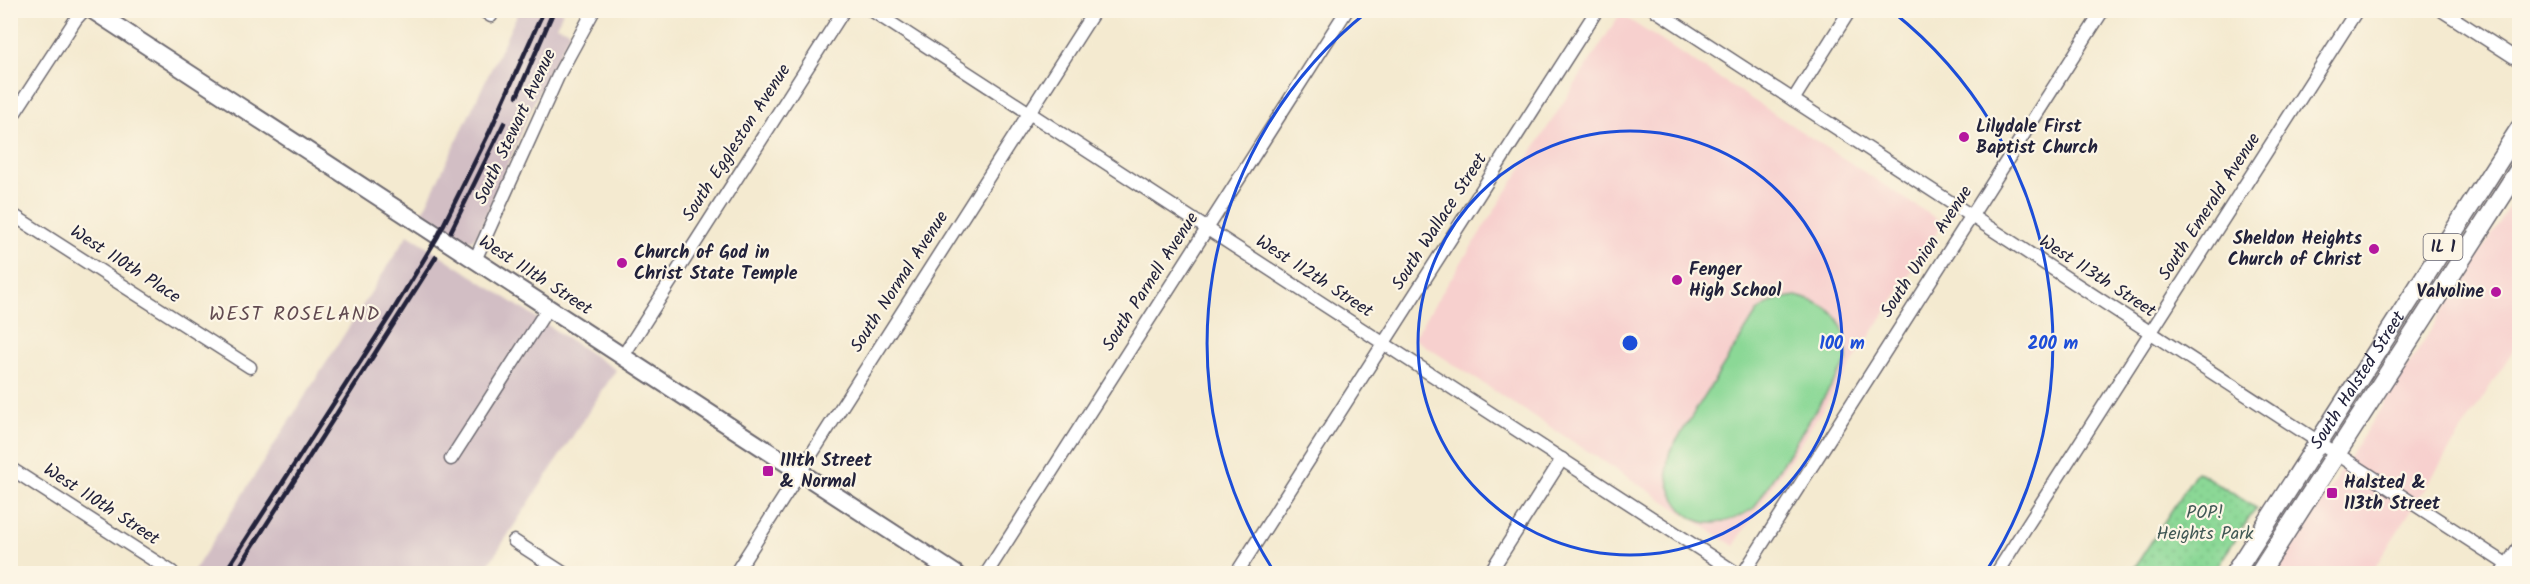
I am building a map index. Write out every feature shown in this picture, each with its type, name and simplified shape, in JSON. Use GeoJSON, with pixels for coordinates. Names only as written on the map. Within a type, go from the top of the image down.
{"type":"FeatureCollection","features":[{"type":"Feature","properties":{"kind":"main road","name":"West 111th Street"},"geometry":{"type":"LineString","coordinates":[[92,10],[956,573]]}},
{"type":"Feature","properties":{"kind":"main road","name":"South Halsted Street"},"geometry":{"type":"LineString","coordinates":[[2234,573],[2520,128]]}},
{"type":"Feature","properties":{"kind":"main road","name":"South Halsted Street"},"geometry":{"type":"LineString","coordinates":[[2259,573],[2520,168]]}},
{"type":"Feature","properties":{"kind":"street"},"geometry":{"type":"LineString","coordinates":[[10,120],[84,10]]}},
{"type":"Feature","properties":{"kind":"street","name":"South Stewart Avenue"},"geometry":{"type":"LineString","coordinates":[[475,260],[559,74],[594,10]]}},
{"type":"Feature","properties":{"kind":"street","name":"South Eggleston Avenue"},"geometry":{"type":"LineString","coordinates":[[623,356],[844,10]]}},
{"type":"Feature","properties":{"kind":"street","name":"West 112th Street"},"geometry":{"type":"LineString","coordinates":[[871,10],[1738,573]]}},
{"type":"Feature","properties":{"kind":"street","name":"South Normal Avenue"},"geometry":{"type":"LineString","coordinates":[[735,573],[1095,10]]}},
{"type":"Feature","properties":{"kind":"street","name":"South Parnell Avenue"},"geometry":{"type":"LineString","coordinates":[[987,573],[1347,10]]}},
{"type":"Feature","properties":{"kind":"street","name":"South Wallace Street"},"geometry":{"type":"LineString","coordinates":[[1236,573],[1597,10]]}},
{"type":"Feature","properties":{"kind":"street","name":"West 113th Street"},"geometry":{"type":"LineString","coordinates":[[1655,10],[2336,453],[2504,569],[2520,573]]}},
{"type":"Feature","properties":{"kind":"street"},"geometry":{"type":"LineString","coordinates":[[1793,100],[1850,10]]}},
{"type":"Feature","properties":{"kind":"street","name":"South Union Avenue"},"geometry":{"type":"LineString","coordinates":[[1743,573],[2103,10]]}},
{"type":"Feature","properties":{"kind":"street","name":"South Emerald Avenue"},"geometry":{"type":"LineString","coordinates":[[1996,573],[2357,10]]}},
{"type":"Feature","properties":{"kind":"street"},"geometry":{"type":"LineString","coordinates":[[2441,10],[2520,61]]}},
{"type":"Feature","properties":{"kind":"street","name":"West 110th Place"},"geometry":{"type":"LineString","coordinates":[[10,213],[250,367]]}},
{"type":"Feature","properties":{"kind":"street"},"geometry":{"type":"LineString","coordinates":[[451,459],[548,308]]}},
{"type":"Feature","properties":{"kind":"street"},"geometry":{"type":"LineString","coordinates":[[1489,573],[1562,459]]}},
{"type":"Feature","properties":{"kind":"street","name":"West 110th Street"},"geometry":{"type":"LineString","coordinates":[[10,468],[172,572]]}},
{"type":"Feature","properties":{"kind":"street"},"geometry":{"type":"LineString","coordinates":[[514,541],[565,573]]}},
{"type":"Feature","properties":{"kind":"street"},"geometry":{"type":"LineString","coordinates":[[2504,569],[2520,545]]}},
{"type":"Feature","properties":{"kind":"shaded area"},"geometry":{"type":"Polygon","coordinates":[[[519,11],[563,11],[557,26],[571,31],[535,100],[478,234],[472,240],[468,240],[423,211],[519,11]]]}},
{"type":"Feature","properties":{"kind":"shaded area","name":"Fenger High School"},"geometry":{"type":"Polygon","coordinates":[[[1620,14],[1943,223],[1734,546],[1413,338],[1620,14]]]}},
{"type":"Feature","properties":{"kind":"shaded area"},"geometry":{"type":"Polygon","coordinates":[[[2519,192],[2519,341],[2371,573],[2275,574],[2519,192]]]}},
{"type":"Feature","properties":{"kind":"shaded area"},"geometry":{"type":"Polygon","coordinates":[[[408,234],[616,370],[483,573],[192,574],[408,234]]]}},
{"type":"Feature","properties":{"kind":"green space"},"geometry":{"type":"Polygon","coordinates":[[[1796,296],[1820,305],[1836,317],[1845,335],[1847,361],[1754,508],[1736,518],[1715,523],[1702,522],[1691,517],[1675,499],[1668,475],[1670,451],[1757,312],[1775,300],[1796,296]]]}},
{"type":"Feature","properties":{"kind":"green space","name":"POP! Heights Park"},"geometry":{"type":"Polygon","coordinates":[[[2197,471],[2256,508],[2213,573],[2131,573],[2197,471]]]}},
{"type":"Feature","properties":{"kind":"railway"},"geometry":{"type":"LineString","coordinates":[[224,574],[391,314],[438,236],[490,131],[544,10]]}},
{"type":"Feature","properties":{"kind":"railway"},"geometry":{"type":"LineString","coordinates":[[517,96],[554,10]]}},
{"type":"Feature","properties":{"kind":"railway"},"geometry":{"type":"LineString","coordinates":[[451,231],[504,123]]}},
{"type":"Feature","properties":{"kind":"railway"},"geometry":{"type":"LineString","coordinates":[[235,574],[436,257]]}},
{"type":"Feature","properties":{"kind":"place","name":"Lilydale First Baptist Church"},"geometry":{"type":"Point","coordinates":[1964,137]}},
{"type":"Feature","properties":{"kind":"place","name":"Sheldon Heights Church of Christ"},"geometry":{"type":"Point","coordinates":[2374,249]}},
{"type":"Feature","properties":{"kind":"place","name":"Church of God in Christ State Temple"},"geometry":{"type":"Point","coordinates":[622,263]}},
{"type":"Feature","properties":{"kind":"place","name":"Fenger High School"},"geometry":{"type":"Point","coordinates":[1677,280]}},
{"type":"Feature","properties":{"kind":"place","name":"Valvoline"},"geometry":{"type":"Point","coordinates":[2496,292]}},
{"type":"Feature","properties":{"kind":"place","name":"111th Street & Normal"},"geometry":{"type":"Point","coordinates":[768,471]}},
{"type":"Feature","properties":{"kind":"place","name":"Halsted & 113th Street"},"geometry":{"type":"Point","coordinates":[2332,493]}},
{"type":"Feature","properties":{"kind":"district","name":"WEST ROSELAND"},"geometry":{"type":"Point","coordinates":[295,315]}}]}
